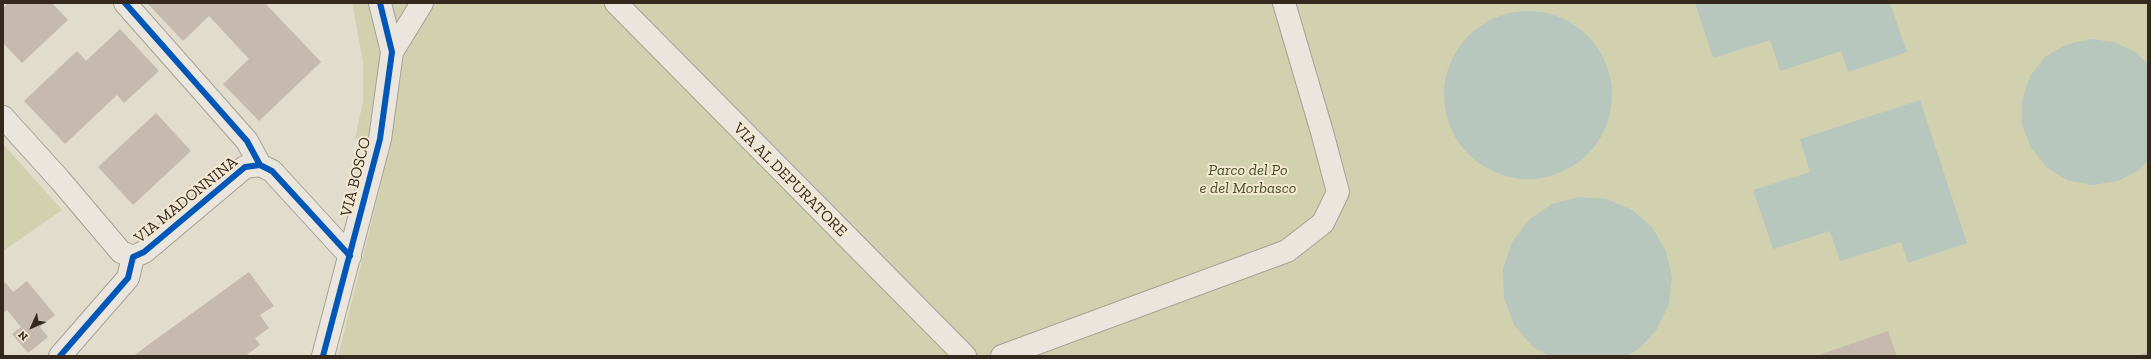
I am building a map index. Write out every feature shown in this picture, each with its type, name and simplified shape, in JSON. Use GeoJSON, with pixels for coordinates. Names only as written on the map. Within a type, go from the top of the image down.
{"type":"FeatureCollection","features":[{"type":"Feature","properties":{"kind":"street","name":"VIA MADONNINA"},"geometry":{"type":"LineString","coordinates":[[124,3],[247,141],[260,165]]}},
{"type":"Feature","properties":{"kind":"street","name":"VIA BOSCO"},"geometry":{"type":"LineString","coordinates":[[323,356],[380,139],[392,52],[380,3]]}},
{"type":"Feature","properties":{"kind":"street"},"geometry":{"type":"LineString","coordinates":[[392,52],[422,3]]}},
{"type":"Feature","properties":{"kind":"street","name":"VIA AL DEPURATORE"},"geometry":{"type":"LineString","coordinates":[[616,3],[965,356]]}},
{"type":"Feature","properties":{"kind":"street"},"geometry":{"type":"LineString","coordinates":[[1002,356],[1287,251],[1323,222],[1338,192],[1284,3]]}},
{"type":"Feature","properties":{"kind":"street","name":"VIA MADONNINA"},"geometry":{"type":"LineString","coordinates":[[3,117],[122,252],[134,257]]}},
{"type":"Feature","properties":{"kind":"street","name":"VIA MADONNINA"},"geometry":{"type":"LineString","coordinates":[[60,356],[128,278],[134,257],[144,252],[245,167],[260,165],[272,171],[350,256]]}},
{"type":"Feature","properties":{"kind":"green space","name":"Parco del Po e del Morbasco"},"geometry":{"type":"Polygon","coordinates":[[[352,3],[2148,3],[2148,356],[338,356],[391,144],[355,139],[363,101],[363,61],[352,3]]]}},
{"type":"Feature","properties":{"kind":"green space"},"geometry":{"type":"Polygon","coordinates":[[[3,144],[62,210],[3,251],[3,144]]]}},
{"type":"Feature","properties":{"kind":"shaded area"},"geometry":{"type":"Polygon","coordinates":[[[1695,3],[1890,3],[1907,52],[1848,72],[1841,51],[1780,71],[1770,40],[1713,58],[1695,3]]]}},
{"type":"Feature","properties":{"kind":"shaded area"},"geometry":{"type":"Polygon","coordinates":[[[1520,11],[1536,11],[1560,17],[1575,25],[1588,35],[1598,48],[1606,63],[1611,79],[1611,111],[1606,127],[1598,142],[1588,155],[1575,165],[1552,176],[1536,179],[1520,179],[1496,173],[1481,165],[1468,155],[1458,142],[1447,119],[1444,103],[1444,87],[1450,63],[1458,48],[1468,35],[1481,25],[1504,14],[1520,11]]]}},
{"type":"Feature","properties":{"kind":"shaded area"},"geometry":{"type":"Polygon","coordinates":[[[2091,39],[2114,42],[2135,52],[2148,64],[2148,160],[2139,170],[2118,181],[2093,185],[2069,181],[2047,168],[2031,148],[2022,125],[2022,100],[2030,76],[2046,56],[2068,44],[2091,39]]]}},
{"type":"Feature","properties":{"kind":"shaded area"},"geometry":{"type":"Polygon","coordinates":[[[1920,100],[1967,243],[1908,263],[1901,242],[1840,261],[1830,231],[1773,249],[1753,190],[1810,172],[1800,139],[1920,100]]]}},
{"type":"Feature","properties":{"kind":"shaded area"},"geometry":{"type":"Polygon","coordinates":[[[1579,197],[1606,199],[1631,209],[1652,227],[1666,251],[1672,277],[1669,304],[1657,329],[1639,349],[1626,356],[1549,356],[1533,347],[1514,325],[1504,298],[1503,269],[1512,242],[1530,219],[1552,204],[1579,197]]]}},
{"type":"Feature","properties":{"kind":"building"},"geometry":{"type":"Polygon","coordinates":[[[8,3],[52,3],[68,20],[22,63],[3,43],[3,8],[8,3]]]}},
{"type":"Feature","properties":{"kind":"building"},"geometry":{"type":"Polygon","coordinates":[[[265,3],[321,62],[259,121],[223,84],[249,59],[209,16],[183,41],[148,4],[265,3]]]}},
{"type":"Feature","properties":{"kind":"building"},"geometry":{"type":"Polygon","coordinates":[[[120,29],[159,71],[124,103],[117,95],[65,144],[24,101],[77,51],[86,61],[120,29]]]}},
{"type":"Feature","properties":{"kind":"building"},"geometry":{"type":"Polygon","coordinates":[[[156,113],[191,151],[133,205],[98,167],[156,113]]]}},
{"type":"Feature","properties":{"kind":"building"},"geometry":{"type":"Polygon","coordinates":[[[249,272],[274,306],[260,315],[269,328],[255,338],[260,345],[245,356],[133,356],[249,272]]]}},
{"type":"Feature","properties":{"kind":"building"},"geometry":{"type":"Polygon","coordinates":[[[27,281],[55,315],[40,327],[48,337],[28,353],[12,334],[21,327],[7,310],[3,313],[3,284],[5,282],[13,292],[27,281]]]}},
{"type":"Feature","properties":{"kind":"building"},"geometry":{"type":"Polygon","coordinates":[[[1888,331],[1897,356],[1816,356],[1888,331]]]}},
{"type":"Feature","properties":{"kind":"building"},"geometry":{"type":"Polygon","coordinates":[[[2148,352],[2148,356],[2136,356],[2148,352]]]}},
{"type":"Feature","properties":{"kind":"cycle path"},"geometry":{"type":"LineString","coordinates":[[125,3],[247,141],[260,165],[272,171],[350,256]]}},
{"type":"Feature","properties":{"kind":"cycle path"},"geometry":{"type":"LineString","coordinates":[[323,356],[380,139],[392,52],[380,3]]}},
{"type":"Feature","properties":{"kind":"cycle path"},"geometry":{"type":"LineString","coordinates":[[60,356],[128,278],[133,257],[144,252],[245,167],[260,165]]}}]}
